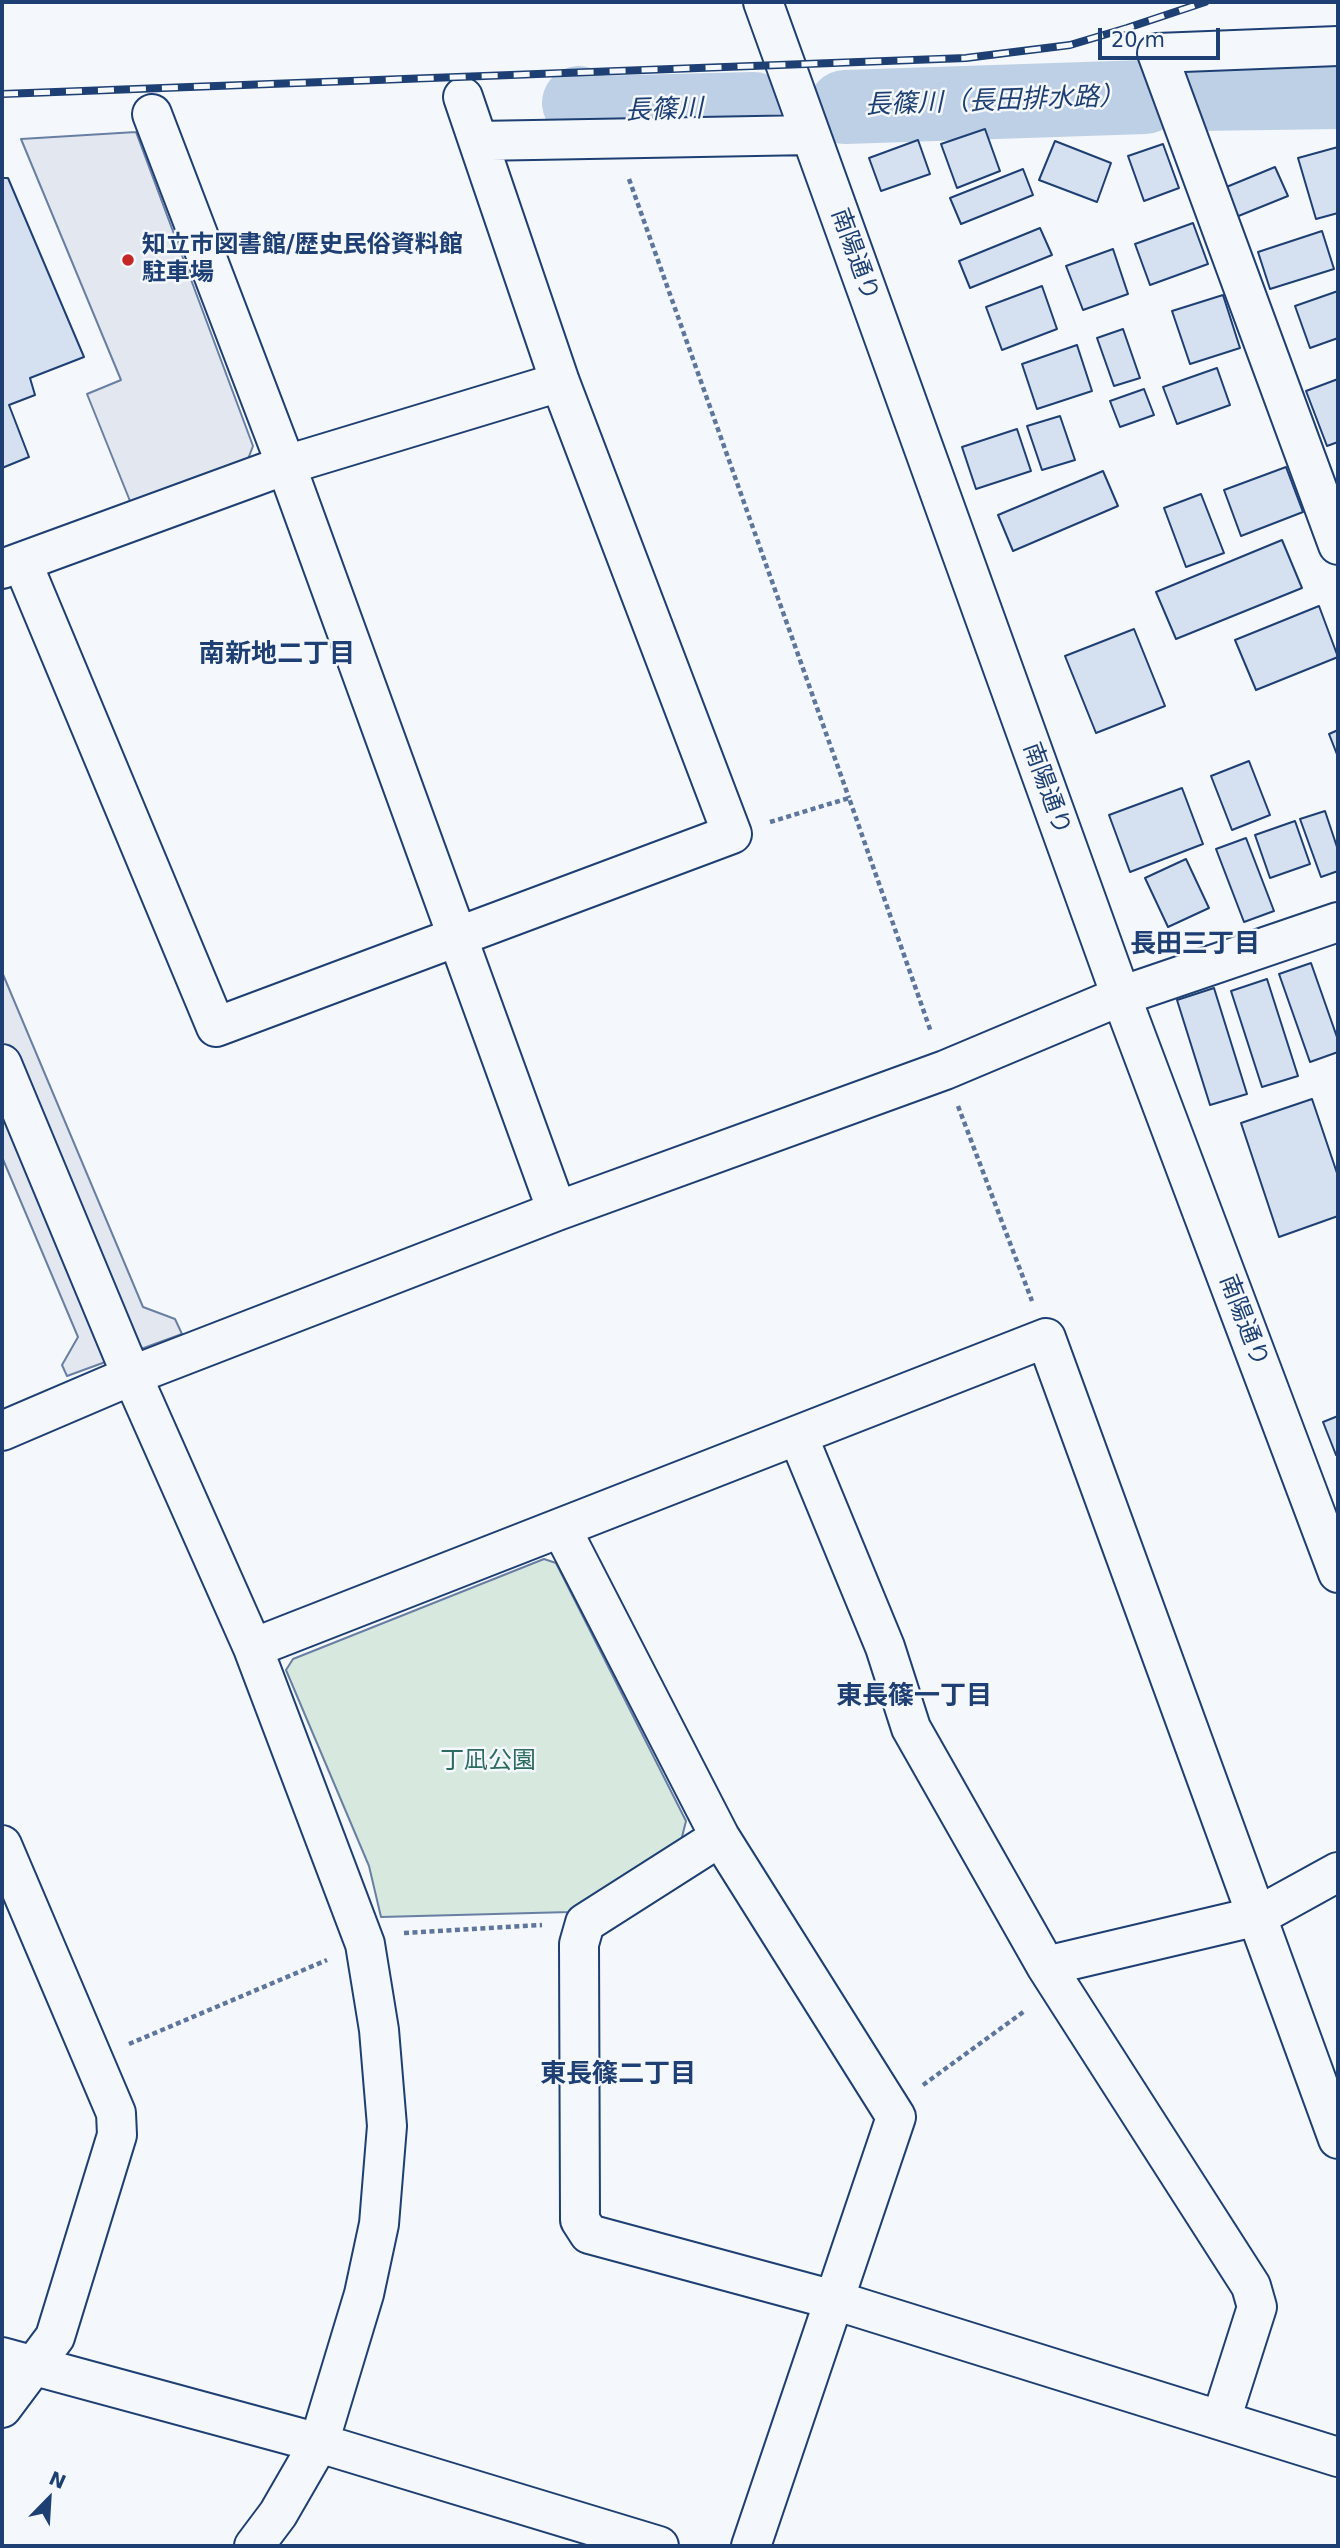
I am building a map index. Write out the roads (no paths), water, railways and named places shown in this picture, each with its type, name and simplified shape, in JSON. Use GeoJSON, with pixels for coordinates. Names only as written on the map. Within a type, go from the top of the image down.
{"type":"FeatureCollection","features":[{"type":"Feature","properties":{"kind":"street","name":"南陽通り"},"geometry":{"type":"LineString","coordinates":[[763,2],[1121,996],[1338,1573]]}},
{"type":"Feature","properties":{"kind":"street"},"geometry":{"type":"LineString","coordinates":[[1338,46],[1157,53],[1338,545]]}},
{"type":"Feature","properties":{"kind":"street"},"geometry":{"type":"LineString","coordinates":[[463,97],[560,383],[732,834],[216,1027],[12,565],[286,465],[560,383]]}},
{"type":"Feature","properties":{"kind":"street"},"geometry":{"type":"LineString","coordinates":[[152,114],[286,465],[557,1210]]}},
{"type":"Feature","properties":{"kind":"street"},"geometry":{"type":"LineString","coordinates":[[478,141],[811,135]]}},
{"type":"Feature","properties":{"kind":"street"},"geometry":{"type":"LineString","coordinates":[[2,1431],[133,1375],[557,1210],[944,1070],[1121,996],[1338,922]]}},
{"type":"Feature","properties":{"kind":"street"},"geometry":{"type":"LineString","coordinates":[[2,1065],[133,1375],[253,1648],[365,1944],[379,2030],[387,2126],[379,2224],[365,2294],[319,2443],[278,2514],[254,2546]]}},
{"type":"Feature","properties":{"kind":"street"},"geometry":{"type":"LineString","coordinates":[[253,1648],[1046,1338],[1338,2139]]}},
{"type":"Feature","properties":{"kind":"street"},"geometry":{"type":"LineString","coordinates":[[798,1436],[885,1647],[911,1728],[1052,1976],[1251,2286],[1257,2307],[1221,2420]]}},
{"type":"Feature","properties":{"kind":"street"},"geometry":{"type":"LineString","coordinates":[[561,1528],[720,1837],[896,2117],[751,2546]]}},
{"type":"Feature","properties":{"kind":"street"},"geometry":{"type":"LineString","coordinates":[[720,1837],[585,1923],[579,1944],[580,2220],[589,2234],[834,2300],[1338,2457]]}},
{"type":"Feature","properties":{"kind":"street"},"geometry":{"type":"LineString","coordinates":[[2,1845],[116,2113],[117,2135],[55,2337],[17,2361],[2,2408]]}},
{"type":"Feature","properties":{"kind":"street"},"geometry":{"type":"LineString","coordinates":[[1052,1976],[1258,1916],[1338,1872]]}},
{"type":"Feature","properties":{"kind":"street"},"geometry":{"type":"LineString","coordinates":[[17,2361],[319,2443],[657,2546]]}},
{"type":"Feature","properties":{"kind":"waterway","name":"長篠川（長田排水路）"},"geometry":{"type":"LineString","coordinates":[[1197,94],[1338,92]]}},
{"type":"Feature","properties":{"kind":"waterway","name":"長篠川（長田排水路）"},"geometry":{"type":"LineString","coordinates":[[845,107],[1145,97]]}},
{"type":"Feature","properties":{"kind":"waterway","name":"長篠川"},"geometry":{"type":"LineString","coordinates":[[579,103],[591,113],[754,109]]}},
{"type":"Feature","properties":{"kind":"railway"},"geometry":{"type":"LineString","coordinates":[[2,94],[966,58],[1070,45],[1205,2]]}},
{"type":"Feature","properties":{"kind":"place","name":"知立市図書館/歴史民俗資料館 駐車場"},"geometry":{"type":"Point","coordinates":[128,260]}},
{"type":"Feature","properties":{"kind":"district","name":"南新地二丁目"},"geometry":{"type":"Point","coordinates":[277,655]}},
{"type":"Feature","properties":{"kind":"district","name":"長田三丁目"},"geometry":{"type":"Point","coordinates":[1195,945]}},
{"type":"Feature","properties":{"kind":"district","name":"東長篠一丁目"},"geometry":{"type":"Point","coordinates":[914,1697]}},
{"type":"Feature","properties":{"kind":"district","name":"東長篠二丁目"},"geometry":{"type":"Point","coordinates":[618,2075]}},
{"type":"Feature","properties":{"kind":"park label","name":"丁凪公園"},"geometry":{"type":"Point","coordinates":[488,1762]}}]}
